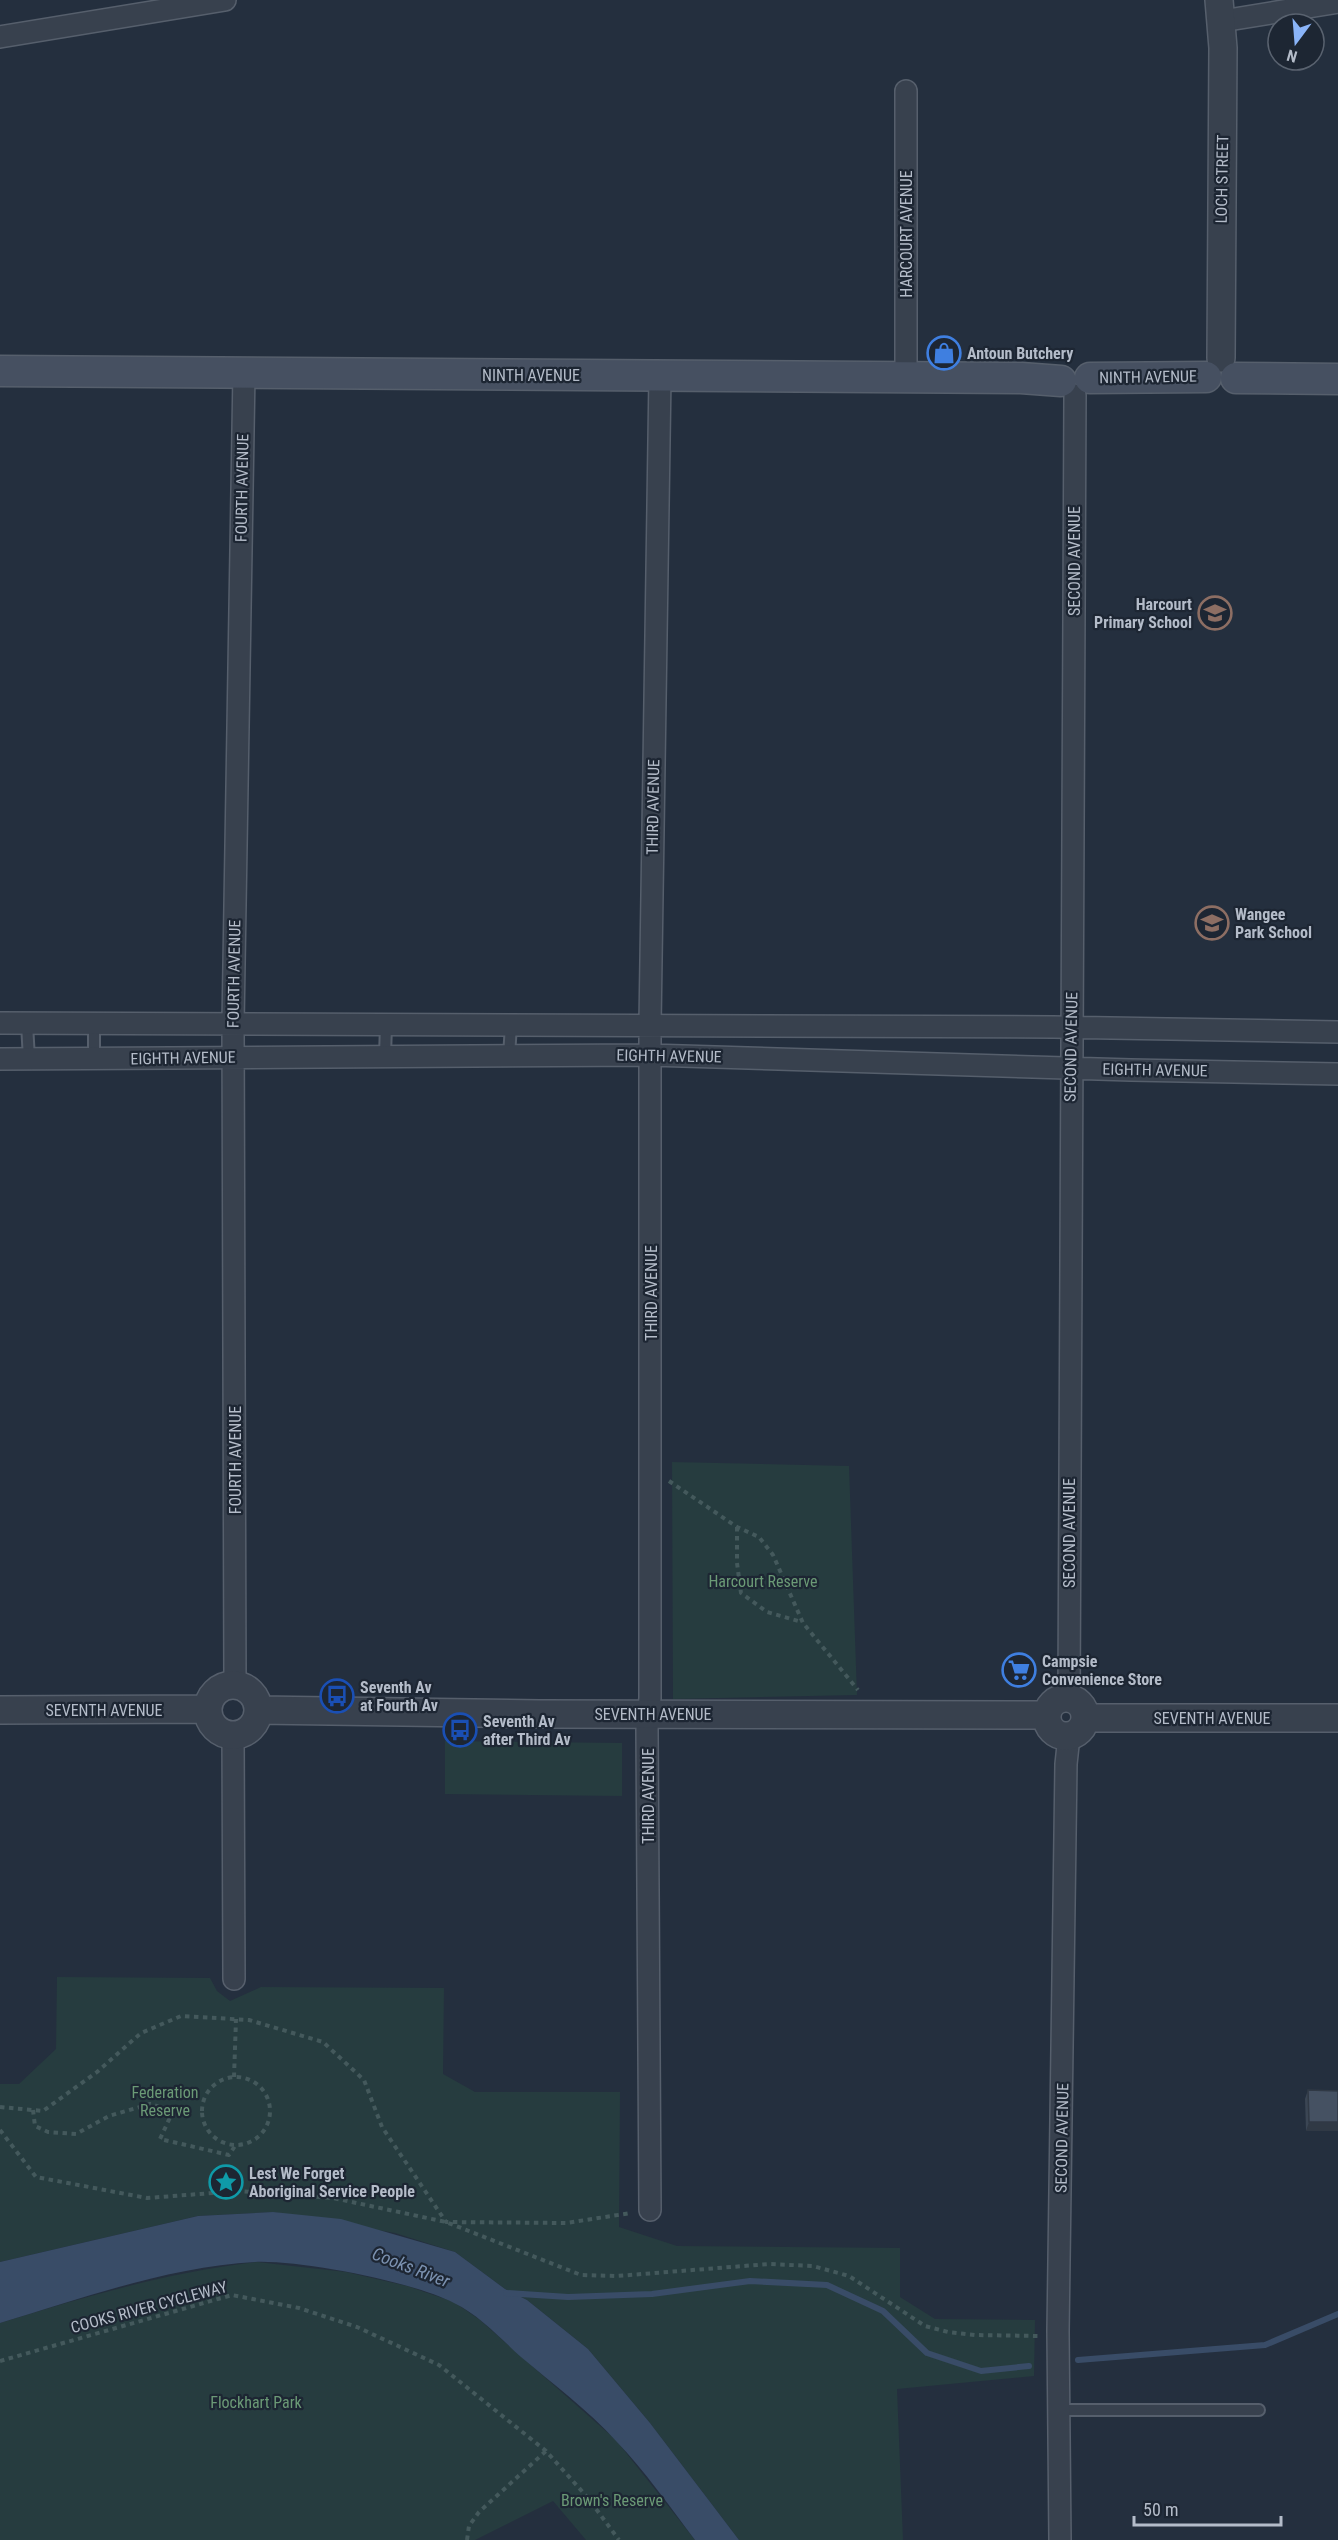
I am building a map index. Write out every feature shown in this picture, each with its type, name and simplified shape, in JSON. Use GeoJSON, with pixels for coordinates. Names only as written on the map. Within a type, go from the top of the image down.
{"type":"FeatureCollection","features":[{"type":"Feature","properties":{"kind":"main road","name":"NINTH AVENUE"},"geometry":{"type":"LineString","coordinates":[[0,371],[1021,378],[1075,385],[1221,371],[1338,379]]}},
{"type":"Feature","properties":{"kind":"street"},"geometry":{"type":"LineString","coordinates":[[0,34],[225,0]]}},
{"type":"Feature","properties":{"kind":"street"},"geometry":{"type":"LineString","coordinates":[[1221,11],[1338,2]]}},
{"type":"Feature","properties":{"kind":"street","name":"LOCH STREET"},"geometry":{"type":"LineString","coordinates":[[1221,11],[1221,371]]}},
{"type":"Feature","properties":{"kind":"street","name":"HARCOURT AVENUE"},"geometry":{"type":"LineString","coordinates":[[906,91],[906,378]]}},
{"type":"Feature","properties":{"kind":"street","name":"FOURTH AVENUE"},"geometry":{"type":"LineString","coordinates":[[236,1685],[233,1024],[244,372]]}},
{"type":"Feature","properties":{"kind":"street","name":"THIRD AVENUE"},"geometry":{"type":"LineString","coordinates":[[650,2210],[649,1713],[652,1469],[650,1025],[660,375]]}},
{"type":"Feature","properties":{"kind":"street","name":"SECOND AVENUE"},"geometry":{"type":"LineString","coordinates":[[1060,2540],[1058,2336],[1066,1756],[1075,1717],[1071,1027],[1075,385]]}},
{"type":"Feature","properties":{"kind":"street","name":"EIGHTH AVENUE"},"geometry":{"type":"LineString","coordinates":[[0,1023],[1071,1027],[1338,1032]]}},
{"type":"Feature","properties":{"kind":"street","name":"EIGHTH AVENUE"},"geometry":{"type":"LineString","coordinates":[[0,1059],[650,1055],[1338,1074]]}},
{"type":"Feature","properties":{"kind":"street"},"geometry":{"type":"LineString","coordinates":[[236,1685],[249,1690],[254,1696],[258,1710],[257,1718],[248,1730],[233,1734],[218,1730],[209,1717],[208,1709],[210,1701],[220,1689],[236,1685]]}},
{"type":"Feature","properties":{"kind":"street","name":"SEVENTH AVENUE"},"geometry":{"type":"LineString","coordinates":[[0,1710],[208,1709]]}},
{"type":"Feature","properties":{"kind":"street","name":"SEVENTH AVENUE"},"geometry":{"type":"LineString","coordinates":[[258,1710],[540,1714],[1047,1716],[1052,1729],[1060,1735],[1075,1717],[1338,1718]]}},
{"type":"Feature","properties":{"kind":"street"},"geometry":{"type":"LineString","coordinates":[[233,1734],[234,1978]]}},
{"type":"Feature","properties":{"kind":"lane"},"geometry":{"type":"LineString","coordinates":[[27,1023],[29,1059]]}},
{"type":"Feature","properties":{"kind":"lane"},"geometry":{"type":"LineString","coordinates":[[94,1024],[94,1059]]}},
{"type":"Feature","properties":{"kind":"lane"},"geometry":{"type":"LineString","coordinates":[[385,1056],[386,1025]]}},
{"type":"Feature","properties":{"kind":"lane"},"geometry":{"type":"LineString","coordinates":[[509,1056],[511,1025]]}},
{"type":"Feature","properties":{"kind":"lane"},"geometry":{"type":"LineString","coordinates":[[1059,2410],[1259,2410]]}},
{"type":"Feature","properties":{"kind":"path"},"geometry":{"type":"LineString","coordinates":[[652,1469],[737,1527],[759,1537],[773,1555],[803,1623],[858,1690]]}},
{"type":"Feature","properties":{"kind":"path"},"geometry":{"type":"LineString","coordinates":[[737,1527],[737,1563],[741,1593],[767,1612],[803,1623]]}},
{"type":"Feature","properties":{"kind":"path"},"geometry":{"type":"LineString","coordinates":[[0,2107],[44,2111],[97,2072],[141,2033],[181,2016],[249,2020],[323,2042],[364,2080],[382,2127],[446,2222]]}},
{"type":"Feature","properties":{"kind":"path"},"geometry":{"type":"LineString","coordinates":[[234,2077],[236,2019]]}},
{"type":"Feature","properties":{"kind":"path"},"geometry":{"type":"LineString","coordinates":[[234,2077],[245,2078],[262,2088],[268,2098],[271,2113],[268,2124],[258,2139],[235,2146],[216,2139],[207,2130],[202,2117],[202,2105],[208,2092],[216,2083],[234,2077]]}},
{"type":"Feature","properties":{"kind":"path"},"geometry":{"type":"LineString","coordinates":[[33,2110],[36,2126],[48,2132],[76,2134],[109,2116],[150,2104],[173,2110],[160,2139],[229,2155],[235,2146]]}},
{"type":"Feature","properties":{"kind":"path"},"geometry":{"type":"LineString","coordinates":[[0,2130],[36,2176],[147,2198],[239,2191],[333,2198],[446,2222],[581,2275],[617,2276],[769,2264],[813,2266],[849,2276],[925,2326],[975,2335],[1058,2336]]}},
{"type":"Feature","properties":{"kind":"path"},"geometry":{"type":"LineString","coordinates":[[446,2222],[566,2223],[650,2210]]}},
{"type":"Feature","properties":{"kind":"path","name":"COOKS RIVER CYCLEWAY"},"geometry":{"type":"LineString","coordinates":[[0,2361],[232,2295],[267,2300],[357,2327],[438,2365],[546,2451],[588,2498],[619,2540]]}},
{"type":"Feature","properties":{"kind":"path"},"geometry":{"type":"LineString","coordinates":[[467,2540],[469,2526],[479,2512],[546,2451]]}},
{"type":"Feature","properties":{"kind":"green space","name":"Harcourt Reserve"},"geometry":{"type":"Polygon","coordinates":[[[672,1462],[849,1466],[857,1695],[673,1699],[672,1462]]]}},
{"type":"Feature","properties":{"kind":"green space"},"geometry":{"type":"Polygon","coordinates":[[[445,1741],[622,1743],[622,1796],[445,1794],[445,1741]]]}},
{"type":"Feature","properties":{"kind":"green space","name":"Federation Reserve"},"geometry":{"type":"Polygon","coordinates":[[[57,1977],[210,1978],[217,1991],[230,2001],[261,1987],[444,1988],[443,2074],[475,2092],[620,2092],[619,2227],[677,2246],[900,2248],[900,2297],[935,2319],[1035,2320],[1034,2376],[897,2389],[903,2540],[739,2540],[650,2423],[588,2349],[527,2300],[505,2289],[455,2252],[395,2233],[273,2212],[198,2216],[0,2262],[0,2084],[19,2084],[56,2049],[57,1977]]]}},
{"type":"Feature","properties":{"kind":"green space","name":"Flockhart Park"},"geometry":{"type":"Polygon","coordinates":[[[257,2262],[346,2272],[407,2286],[454,2302],[480,2320],[616,2440],[695,2540],[586,2540],[553,2501],[475,2540],[0,2540],[0,2323],[159,2279],[257,2262]]]}},
{"type":"Feature","properties":{"kind":"water","name":"Cooks River"},"geometry":{"type":"Polygon","coordinates":[[[273,2212],[341,2219],[455,2252],[505,2289],[527,2300],[588,2349],[650,2423],[739,2540],[695,2540],[637,2464],[582,2408],[472,2314],[454,2303],[412,2287],[328,2269],[275,2262],[255,2262],[191,2270],[159,2277],[0,2323],[0,2262],[198,2216],[273,2212]]]}},
{"type":"Feature","properties":{"kind":"building"},"geometry":{"type":"Polygon","coordinates":[[[1308,2090],[1338,2091],[1338,2122],[1309,2122],[1308,2090]]]}},
{"type":"Feature","properties":{"kind":"waterway"},"geometry":{"type":"LineString","coordinates":[[506,2293],[568,2297],[652,2294],[750,2281],[827,2285],[883,2311],[927,2353],[981,2371],[1029,2366]]}},
{"type":"Feature","properties":{"kind":"waterway"},"geometry":{"type":"LineString","coordinates":[[1078,2360],[1265,2345],[1338,2314]]}},
{"type":"Feature","properties":{"kind":"place","name":"Antoun Butchery"},"geometry":{"type":"Point","coordinates":[944,353]}},
{"type":"Feature","properties":{"kind":"place","name":"Harcourt Primary School"},"geometry":{"type":"Point","coordinates":[1215,613]}},
{"type":"Feature","properties":{"kind":"place","name":"Wangee Park School"},"geometry":{"type":"Point","coordinates":[1212,923]}},
{"type":"Feature","properties":{"kind":"place","name":"Campsie Convenience Store"},"geometry":{"type":"Point","coordinates":[1019,1670]}},
{"type":"Feature","properties":{"kind":"place","name":"Seventh Av at Fourth Av"},"geometry":{"type":"Point","coordinates":[337,1696]}},
{"type":"Feature","properties":{"kind":"place","name":"Seventh Av after Third Av"},"geometry":{"type":"Point","coordinates":[460,1730]}},
{"type":"Feature","properties":{"kind":"place","name":"Lest We Forget Aboriginal Service People"},"geometry":{"type":"Point","coordinates":[226,2182]}},
{"type":"Feature","properties":{"kind":"park label","name":"Brown's Reserve"},"geometry":{"type":"Point","coordinates":[612,2500]}}]}
